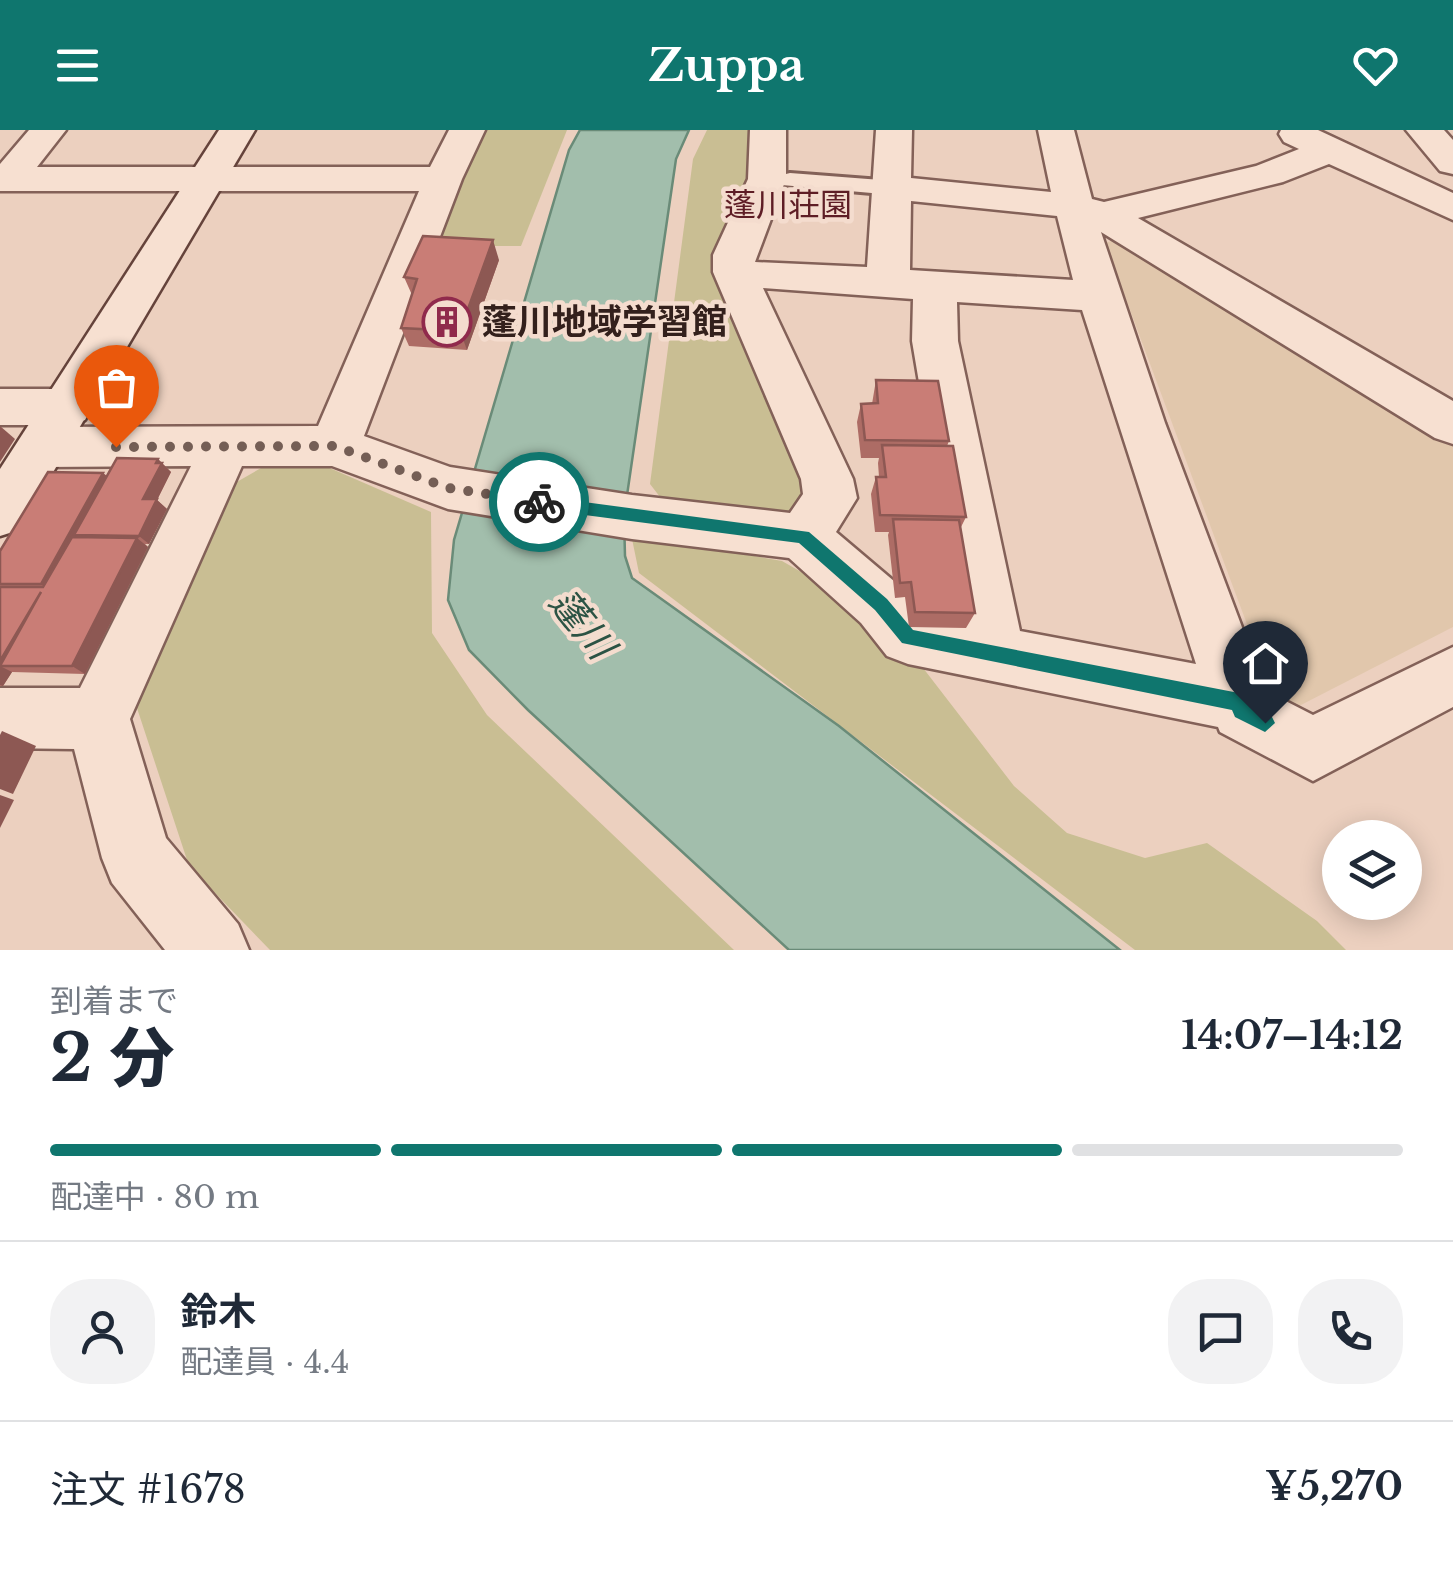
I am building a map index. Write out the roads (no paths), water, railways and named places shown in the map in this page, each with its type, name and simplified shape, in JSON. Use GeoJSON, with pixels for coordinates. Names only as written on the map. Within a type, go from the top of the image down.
{"type":"FeatureCollection","features":[{"type":"Feature","properties":{"kind":"street"},"geometry":{"type":"LineString","coordinates":[[4,179],[48,130]]}},
{"type":"Feature","properties":{"kind":"street"},"geometry":{"type":"LineString","coordinates":[[0,514],[237,130]]}},
{"type":"Feature","properties":{"kind":"street"},"geometry":{"type":"LineString","coordinates":[[335,446],[443,179],[467,130]]}},
{"type":"Feature","properties":{"kind":"street"},"geometry":{"type":"LineString","coordinates":[[768,130],[767,179],[734,255],[734,272],[827,479],[830,498],[803,537]]}},
{"type":"Feature","properties":{"kind":"street"},"geometry":{"type":"LineString","coordinates":[[894,130],[894,188],[912,286],[934,341],[995,654]]}},
{"type":"Feature","properties":{"kind":"street"},"geometry":{"type":"LineString","coordinates":[[1056,130],[1088,211],[1100,297],[1242,711],[1313,748],[1453,674]]}},
{"type":"Feature","properties":{"kind":"street"},"geometry":{"type":"LineString","coordinates":[[1289,130],[1453,208]]}},
{"type":"Feature","properties":{"kind":"street"},"geometry":{"type":"LineString","coordinates":[[1424,130],[1453,163]]}},
{"type":"Feature","properties":{"kind":"street"},"geometry":{"type":"LineString","coordinates":[[894,188],[1088,211],[1269,174],[1330,150]]}},
{"type":"Feature","properties":{"kind":"street"},"geometry":{"type":"LineString","coordinates":[[4,179],[443,179]]}},
{"type":"Feature","properties":{"kind":"street"},"geometry":{"type":"LineString","coordinates":[[1088,211],[1453,425]]}},
{"type":"Feature","properties":{"kind":"street"},"geometry":{"type":"LineString","coordinates":[[760,274],[1100,297]]}},
{"type":"Feature","properties":{"kind":"street"},"geometry":{"type":"LineString","coordinates":[[0,408],[55,427],[226,446],[335,446],[448,488],[803,537],[881,605],[908,637],[1239,702]]}},
{"type":"Feature","properties":{"kind":"street"},"geometry":{"type":"LineString","coordinates":[[212,950],[137,858],[98,720],[226,446]]}},
{"type":"Feature","properties":{"kind":"street"},"geometry":{"type":"LineString","coordinates":[[0,718],[98,720]]}},
{"type":"Feature","properties":{"kind":"lane"},"geometry":{"type":"LineString","coordinates":[[790,180],[894,188]]}},
{"type":"Feature","properties":{"kind":"water","name":"蓬川"},"geometry":{"type":"Polygon","coordinates":[[[580,130],[689,130],[676,159],[624,516],[625,556],[632,578],[839,726],[1120,950],[789,950],[528,710],[469,650],[448,600],[454,540],[569,150],[580,130]]]}},
{"type":"Feature","properties":{"kind":"place","name":"蓬川地域学習館"},"geometry":{"type":"Point","coordinates":[447,322]}},
{"type":"Feature","properties":{"kind":"district","name":"蓬川荘園"},"geometry":{"type":"Point","coordinates":[788,205]}}]}
